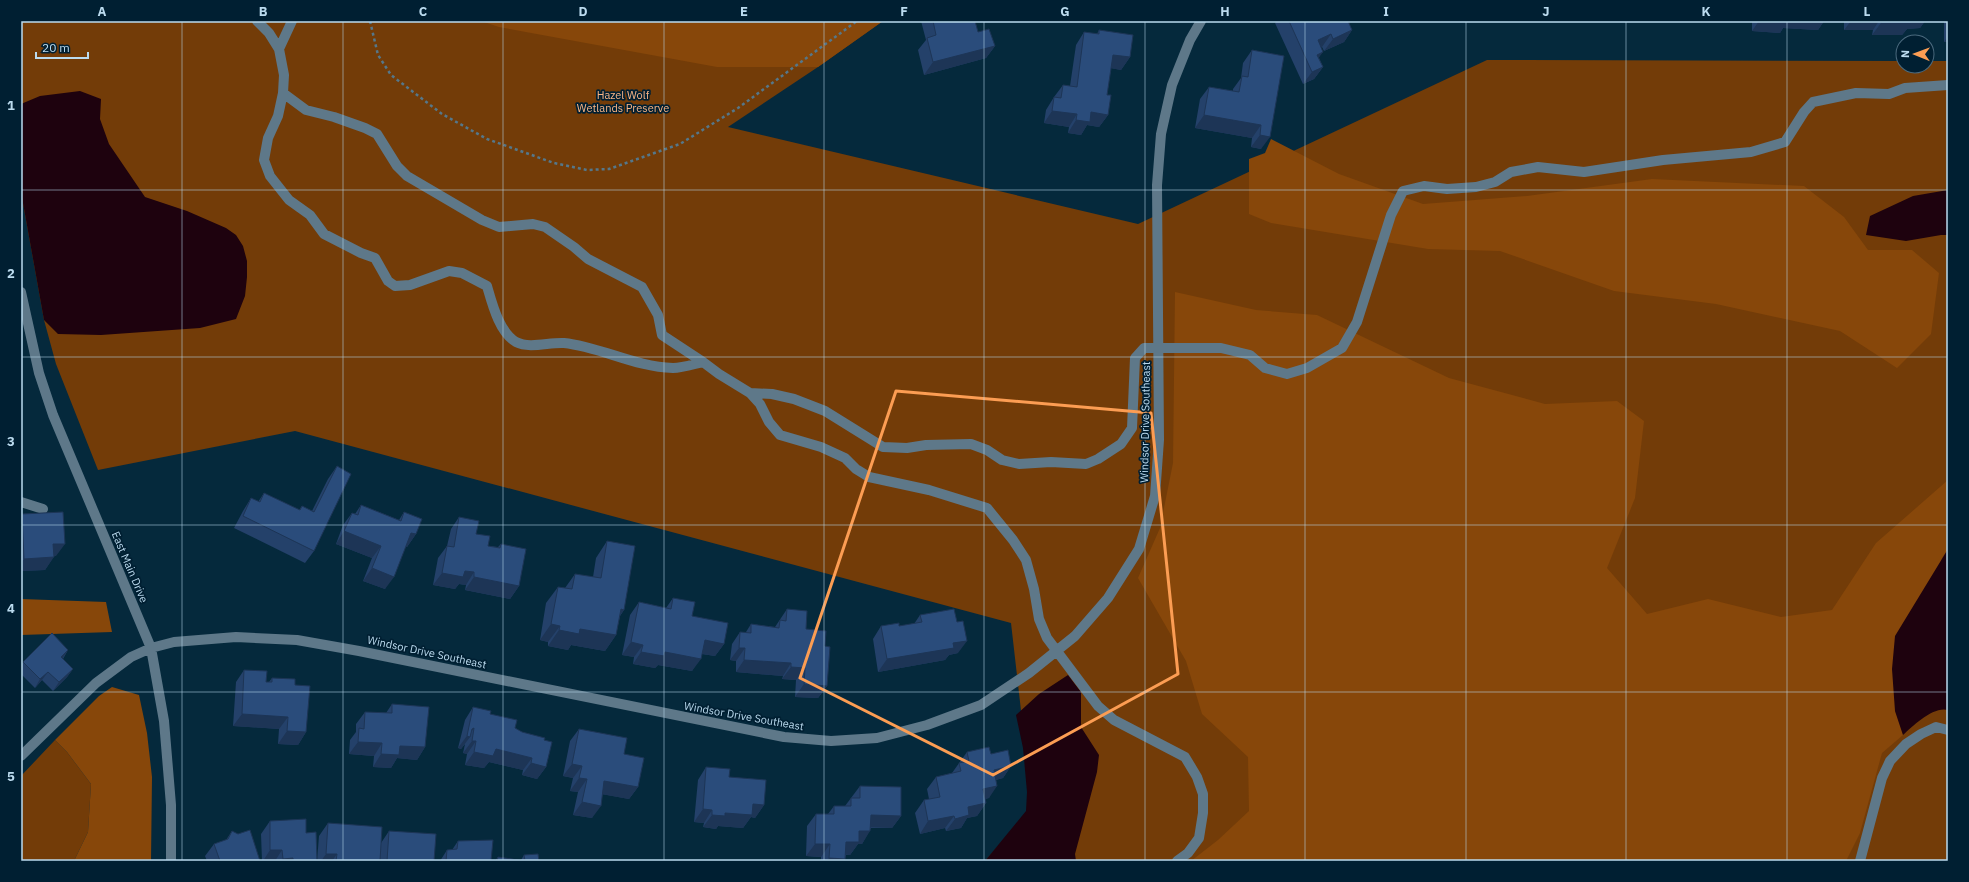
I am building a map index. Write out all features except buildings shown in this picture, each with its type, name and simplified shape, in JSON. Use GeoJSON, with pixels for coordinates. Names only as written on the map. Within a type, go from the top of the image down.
{"type":"FeatureCollection","features":[{"type":"Feature","properties":{"kind":"street"},"geometry":{"type":"LineString","coordinates":[[257,21],[269,33],[279,49],[284,75],[283,94],[278,116],[268,138],[264,160],[270,176],[289,200],[310,215],[324,234],[361,253],[375,258],[388,281],[395,286],[410,284],[449,271],[462,273],[487,286],[504,330],[516,342],[528,345],[550,343],[580,346],[646,365],[675,368],[703,362]]}},
{"type":"Feature","properties":{"kind":"street"},"geometry":{"type":"LineString","coordinates":[[279,49],[292,21]]}},
{"type":"Feature","properties":{"kind":"street","name":"Windsor Drive Southeast"},"geometry":{"type":"LineString","coordinates":[[21,756],[96,682],[131,657],[151,648],[174,642],[236,637],[297,640],[784,737],[831,741],[877,738],[927,725],[981,705],[1029,673],[1075,636],[1108,598],[1139,549],[1155,496],[1159,440],[1157,185],[1161,134],[1172,85],[1190,40],[1201,21]]}},
{"type":"Feature","properties":{"kind":"street"},"geometry":{"type":"LineString","coordinates":[[750,393],[772,394],[794,399],[825,411],[883,447],[907,448],[926,444],[971,444],[987,450],[1002,460],[1019,464],[1051,462],[1086,464],[1098,459],[1121,444],[1132,428],[1135,358],[1144,348],[1221,348],[1250,355],[1265,368],[1287,374],[1307,368],[1342,348],[1357,322],[1391,215],[1403,191],[1424,186],[1447,189],[1476,186],[1495,182],[1511,172],[1538,167],[1584,172],[1663,160],[1751,152],[1785,142],[1804,112],[1813,102],[1856,93],[1889,94],[1905,88],[1948,85]]}},
{"type":"Feature","properties":{"kind":"street"},"geometry":{"type":"LineString","coordinates":[[283,94],[306,110],[340,119],[377,134],[397,166],[407,176],[482,220],[499,228],[533,224],[545,227],[574,247],[588,259],[642,287],[658,315],[662,335],[750,393],[760,404],[769,422],[780,435],[827,450],[844,458],[856,469],[869,477],[929,490],[987,508],[1014,540],[1026,560],[1034,589],[1039,619],[1047,638],[1098,706],[1114,720],[1185,757],[1197,777],[1203,794],[1203,813],[1199,838],[1188,853],[1177,861]]}},
{"type":"Feature","properties":{"kind":"street","name":"East Main Drive"},"geometry":{"type":"LineString","coordinates":[[21,292],[39,373],[53,415],[151,648],[164,721],[171,805],[171,861]]}},
{"type":"Feature","properties":{"kind":"street"},"geometry":{"type":"LineString","coordinates":[[21,502],[43,509]]}},
{"type":"Feature","properties":{"kind":"street"},"geometry":{"type":"LineString","coordinates":[[1860,861],[1870,831],[1882,778],[1890,761],[1906,744],[1921,734],[1936,727],[1948,730]]}},
{"type":"Feature","properties":{"kind":"path"},"geometry":{"type":"LineString","coordinates":[[370,21],[378,55],[391,75],[442,114],[487,139],[554,163],[587,170],[609,169],[680,144],[738,108],[858,21]]}},
{"type":"Feature","properties":{"kind":"highlighted area"},"geometry":{"type":"Polygon","coordinates":[[[896,391],[1151,413],[1178,674],[993,775],[800,678],[896,391]]]}},
{"type":"Feature","properties":{"kind":"green space","name":"Hazel Wolf Wetlands Preserve"},"geometry":{"type":"Polygon","coordinates":[[[21,21],[883,21],[818,67],[728,127],[1138,224],[1487,60],[1895,61],[1895,74],[1935,74],[1935,61],[1948,61],[1948,861],[985,861],[1032,807],[1011,623],[295,431],[98,470],[56,364],[44,320],[21,192],[21,21]]]}},
{"type":"Feature","properties":{"kind":"green space"},"geometry":{"type":"Polygon","coordinates":[[[55,740],[67,752],[91,784],[88,832],[74,861],[21,861],[21,776],[55,740]]]}},
{"type":"Feature","properties":{"kind":"shaded area"},"geometry":{"type":"Polygon","coordinates":[[[481,21],[883,21],[818,67],[717,67],[499,27],[481,21]]]}},
{"type":"Feature","properties":{"kind":"shaded area"},"geometry":{"type":"Polygon","coordinates":[[[80,91],[101,99],[100,119],[109,144],[145,197],[187,211],[226,228],[236,235],[243,246],[247,261],[247,277],[245,296],[236,319],[200,328],[101,335],[58,334],[44,320],[21,192],[21,104],[40,96],[80,91]]]}},
{"type":"Feature","properties":{"kind":"shaded area"},"geometry":{"type":"Polygon","coordinates":[[[1271,139],[1339,174],[1423,204],[1527,196],[1652,179],[1804,186],[1844,217],[1868,250],[1912,250],[1939,273],[1931,334],[1897,368],[1840,331],[1716,304],[1614,291],[1500,251],[1428,249],[1271,223],[1249,214],[1249,159],[1265,153],[1271,139]]]}},
{"type":"Feature","properties":{"kind":"shaded area"},"geometry":{"type":"Polygon","coordinates":[[[1948,190],[1948,235],[1906,241],[1866,235],[1870,216],[1913,196],[1948,190]]]}},
{"type":"Feature","properties":{"kind":"shaded area"},"geometry":{"type":"Polygon","coordinates":[[[1175,292],[1256,310],[1317,315],[1449,378],[1545,404],[1617,401],[1644,421],[1635,498],[1607,568],[1647,614],[1708,599],[1781,617],[1832,610],[1876,543],[1948,480],[1948,549],[1942,558],[1895,711],[1903,735],[1882,753],[1860,833],[1846,861],[1191,861],[1218,840],[1249,811],[1248,757],[1202,714],[1186,661],[1138,578],[1160,528],[1173,463],[1175,292]]]}},
{"type":"Feature","properties":{"kind":"shaded area"},"geometry":{"type":"Polygon","coordinates":[[[1948,549],[1948,710],[1936,711],[1930,714],[1903,735],[1895,711],[1892,669],[1895,636],[1948,549]]]}},
{"type":"Feature","properties":{"kind":"shaded area"},"geometry":{"type":"Polygon","coordinates":[[[21,599],[106,602],[112,632],[21,635],[21,599]]]}},
{"type":"Feature","properties":{"kind":"shaded area"},"geometry":{"type":"Polygon","coordinates":[[[1068,675],[1081,692],[1081,727],[1099,755],[1097,772],[1075,854],[1076,861],[985,861],[1026,811],[1027,792],[1023,748],[1016,715],[1039,694],[1068,675]]]}},
{"type":"Feature","properties":{"kind":"shaded area"},"geometry":{"type":"Polygon","coordinates":[[[112,687],[139,695],[147,733],[152,777],[151,861],[74,861],[88,832],[91,784],[67,752],[55,740],[99,696],[112,687]]]}}]}
